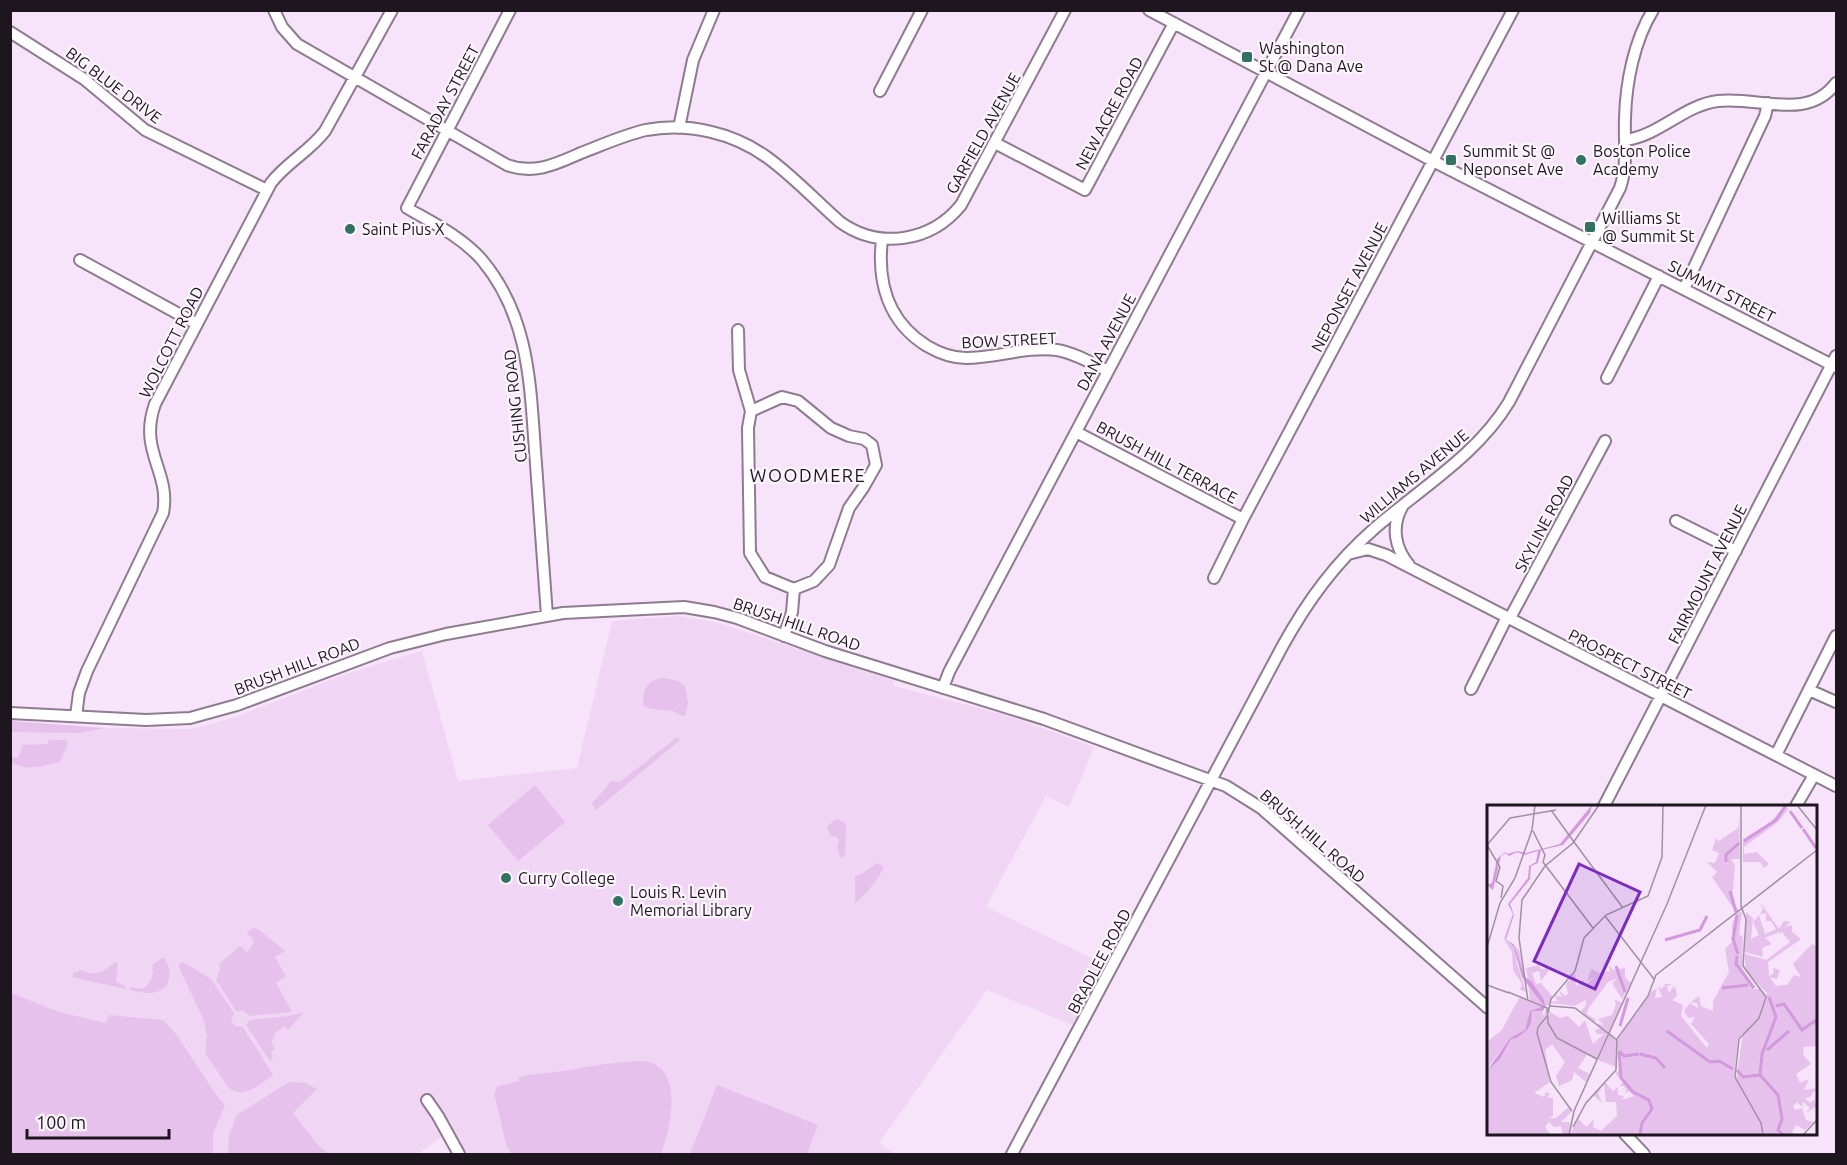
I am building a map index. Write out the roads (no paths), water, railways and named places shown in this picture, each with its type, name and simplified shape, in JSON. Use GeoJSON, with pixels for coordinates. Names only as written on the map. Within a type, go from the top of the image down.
{"type":"FeatureCollection","features":[{"type":"Feature","properties":{"kind":"street","name":"GARFIELD AVENUE"},"geometry":{"type":"LineString","coordinates":[[274,10],[285,32],[297,44],[507,165],[534,170],[653,129],[679,128],[714,132],[756,150],[776,164],[847,226],[860,234],[882,239],[914,237],[928,231],[950,217],[966,198],[1065,10]]}},
{"type":"Feature","properties":{"kind":"street","name":"WOLCOTT ROAD"},"geometry":{"type":"LineString","coordinates":[[76,716],[79,693],[87,671],[161,520],[165,506],[165,492],[151,450],[149,435],[151,418],[159,397],[267,190],[281,171],[326,131],[392,10]]}},
{"type":"Feature","properties":{"kind":"street","name":"FARADAY STREET"},"geometry":{"type":"LineString","coordinates":[[407,208],[510,10]]}},
{"type":"Feature","properties":{"kind":"street"},"geometry":{"type":"LineString","coordinates":[[679,128],[693,60],[714,10]]}},
{"type":"Feature","properties":{"kind":"street"},"geometry":{"type":"LineString","coordinates":[[880,91],[922,10]]}},
{"type":"Feature","properties":{"kind":"street","name":"SUMMIT STREET"},"geometry":{"type":"LineString","coordinates":[[1149,10],[1433,161],[1684,289],[1835,362]]}},
{"type":"Feature","properties":{"kind":"street","name":"DANA AVENUE"},"geometry":{"type":"LineString","coordinates":[[943,688],[949,672],[1299,10]]}},
{"type":"Feature","properties":{"kind":"street","name":"NEPONSET AVENUE"},"geometry":{"type":"LineString","coordinates":[[1214,578],[1243,519],[1513,10]]}},
{"type":"Feature","properties":{"kind":"street","name":"WILLIAMS AVENUE"},"geometry":{"type":"LineString","coordinates":[[1212,781],[1300,616],[1323,581],[1347,555],[1404,503],[1469,451],[1500,416],[1513,395],[1617,195],[1622,181],[1625,110],[1634,57],[1653,10]]}},
{"type":"Feature","properties":{"kind":"street","name":"NEW ACRE ROAD"},"geometry":{"type":"LineString","coordinates":[[995,143],[1085,190],[1174,23]]}},
{"type":"Feature","properties":{"kind":"street","name":"BIG BLUE DRIVE"},"geometry":{"type":"LineString","coordinates":[[10,32],[84,79],[145,130],[267,190]]}},
{"type":"Feature","properties":{"kind":"street"},"geometry":{"type":"LineString","coordinates":[[1625,140],[1639,137],[1692,109],[1714,101],[1734,100],[1797,105],[1810,103],[1827,94],[1836,83]]}},
{"type":"Feature","properties":{"kind":"street"},"geometry":{"type":"LineString","coordinates":[[1684,289],[1766,116],[1768,103]]}},
{"type":"Feature","properties":{"kind":"street","name":"CUSHING ROAD"},"geometry":{"type":"LineString","coordinates":[[407,208],[453,235],[475,252],[496,279],[519,327],[528,366],[548,615]]}},
{"type":"Feature","properties":{"kind":"street","name":"BOW STREET"},"geometry":{"type":"LineString","coordinates":[[882,239],[881,276],[887,301],[904,328],[930,348],[951,356],[966,358],[1055,350],[1078,356],[1108,371]]}},
{"type":"Feature","properties":{"kind":"street"},"geometry":{"type":"LineString","coordinates":[[80,260],[197,324]]}},
{"type":"Feature","properties":{"kind":"street"},"geometry":{"type":"LineString","coordinates":[[1607,378],[1659,276]]}},
{"type":"Feature","properties":{"kind":"street"},"geometry":{"type":"LineString","coordinates":[[738,330],[739,370],[751,411],[748,428],[750,554],[765,577],[794,589],[814,581],[829,565],[846,513],[876,465],[872,445],[864,439],[849,436],[831,428],[798,401],[782,397],[751,411]]}},
{"type":"Feature","properties":{"kind":"street","name":"FAIRMOUNT AVENUE"},"geometry":{"type":"LineString","coordinates":[[1605,805],[1835,362]]}},
{"type":"Feature","properties":{"kind":"street","name":"BRUSH HILL TERRACE"},"geometry":{"type":"LineString","coordinates":[[1076,432],[1243,519]]}},
{"type":"Feature","properties":{"kind":"street","name":"SKYLINE ROAD"},"geometry":{"type":"LineString","coordinates":[[1471,689],[1605,441]]}},
{"type":"Feature","properties":{"kind":"street"},"geometry":{"type":"LineString","coordinates":[[1404,503],[1396,520],[1395,533],[1400,552],[1411,568]]}},
{"type":"Feature","properties":{"kind":"street"},"geometry":{"type":"LineString","coordinates":[[1676,521],[1736,551]]}},
{"type":"Feature","properties":{"kind":"street","name":"PROSPECT STREET"},"geometry":{"type":"LineString","coordinates":[[1347,555],[1362,550],[1374,550],[1836,786]]}},
{"type":"Feature","properties":{"kind":"street"},"geometry":{"type":"LineString","coordinates":[[784,636],[792,612],[794,589]]}},
{"type":"Feature","properties":{"kind":"street","name":"BRUSH HILL ROAD"},"geometry":{"type":"LineString","coordinates":[[10,714],[146,720],[198,717],[227,709],[390,648],[446,634],[548,615],[684,607],[726,615],[825,651],[1044,719],[1239,793],[1260,808],[1487,1003]]}},
{"type":"Feature","properties":{"kind":"street"},"geometry":{"type":"LineString","coordinates":[[1776,756],[1836,636]]}},
{"type":"Feature","properties":{"kind":"street"},"geometry":{"type":"LineString","coordinates":[[1809,690],[1836,702]]}},
{"type":"Feature","properties":{"kind":"street"},"geometry":{"type":"LineString","coordinates":[[1797,805],[1814,775]]}},
{"type":"Feature","properties":{"kind":"street","name":"BRADLEE ROAD"},"geometry":{"type":"LineString","coordinates":[[1012,1155],[1212,781]]}},
{"type":"Feature","properties":{"kind":"street"},"geometry":{"type":"LineString","coordinates":[[427,1100],[459,1155]]}},
{"type":"Feature","properties":{"kind":"street"},"geometry":{"type":"LineString","coordinates":[[1632,1136],[1644,1155]]}},
{"type":"Feature","properties":{"kind":"place","name":"Washington St @ Dana Ave"},"geometry":{"type":"Point","coordinates":[1247,57]}},
{"type":"Feature","properties":{"kind":"place","name":"Summit St @ Neponset Ave"},"geometry":{"type":"Point","coordinates":[1451,160]}},
{"type":"Feature","properties":{"kind":"place","name":"Boston Police Academy"},"geometry":{"type":"Point","coordinates":[1581,160]}},
{"type":"Feature","properties":{"kind":"place","name":"Williams St @ Summit St"},"geometry":{"type":"Point","coordinates":[1590,227]}},
{"type":"Feature","properties":{"kind":"place","name":"Saint Pius X"},"geometry":{"type":"Point","coordinates":[350,229]}},
{"type":"Feature","properties":{"kind":"place","name":"Curry College"},"geometry":{"type":"Point","coordinates":[506,878]}},
{"type":"Feature","properties":{"kind":"place","name":"Louis R. Levin Memorial Library"},"geometry":{"type":"Point","coordinates":[618,901]}},
{"type":"Feature","properties":{"kind":"district","name":"WOODMERE"},"geometry":{"type":"Point","coordinates":[808,476]}}]}
